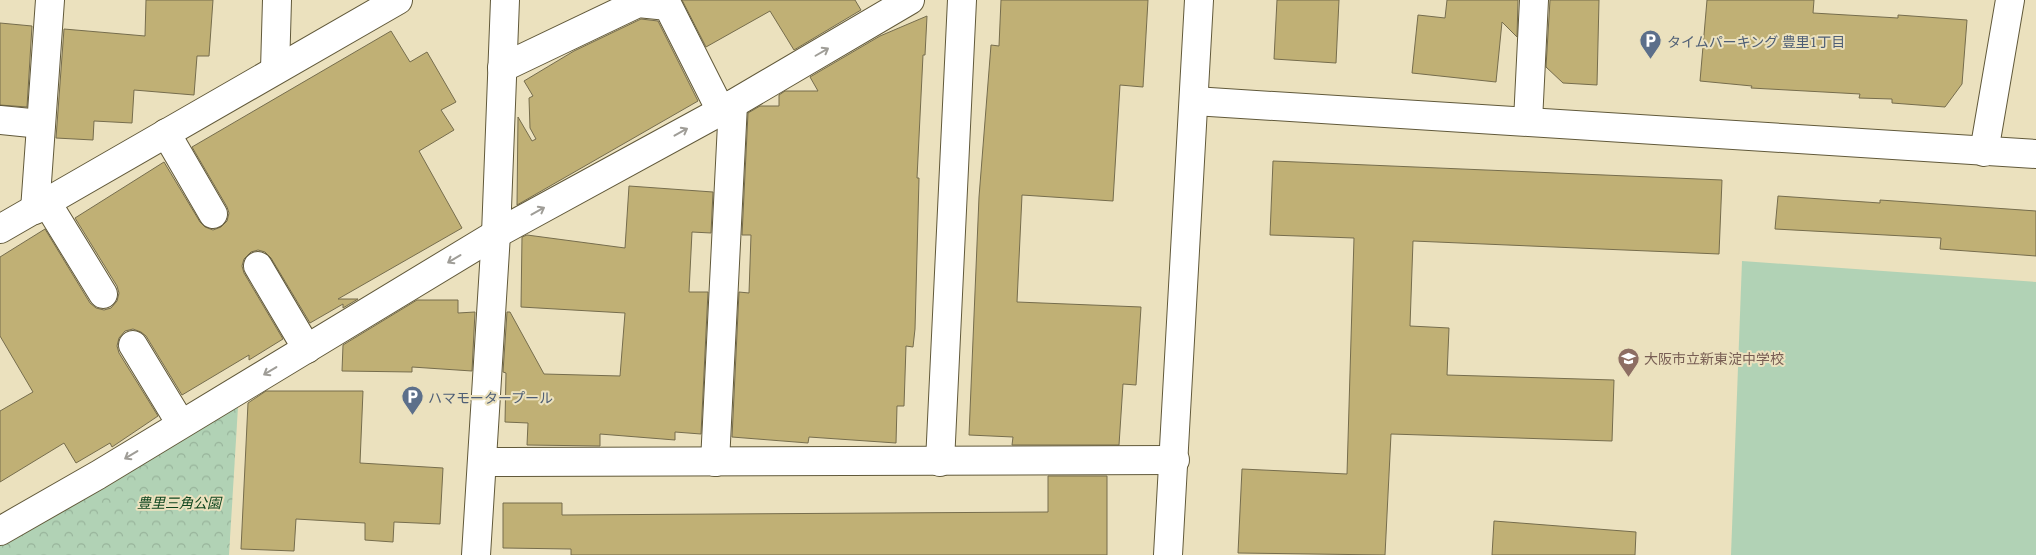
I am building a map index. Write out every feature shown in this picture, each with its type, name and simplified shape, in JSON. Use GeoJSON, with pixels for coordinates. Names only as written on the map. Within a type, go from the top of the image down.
{"type":"FeatureCollection","features":[{"type":"Feature","properties":{"kind":"street"},"geometry":{"type":"LineString","coordinates":[[50,0],[41,124],[41,206],[103,294]]}},
{"type":"Feature","properties":{"kind":"street"},"geometry":{"type":"LineString","coordinates":[[275,70],[277,0]]}},
{"type":"Feature","properties":{"kind":"street"},"geometry":{"type":"LineString","coordinates":[[0,229],[398,0]]}},
{"type":"Feature","properties":{"kind":"street"},"geometry":{"type":"LineString","coordinates":[[476,555],[496,234],[505,0]]}},
{"type":"Feature","properties":{"kind":"street"},"geometry":{"type":"LineString","coordinates":[[0,531],[307,349],[496,234],[727,107],[910,0]]}},
{"type":"Feature","properties":{"kind":"street"},"geometry":{"type":"LineString","coordinates":[[940,462],[962,0]]}},
{"type":"Feature","properties":{"kind":"street"},"geometry":{"type":"LineString","coordinates":[[1168,555],[1175,460],[1199,0]]}},
{"type":"Feature","properties":{"kind":"street"},"geometry":{"type":"LineString","coordinates":[[1528,120],[1534,0]]}},
{"type":"Feature","properties":{"kind":"street"},"geometry":{"type":"LineString","coordinates":[[1984,152],[2010,0]]}},
{"type":"Feature","properties":{"kind":"street"},"geometry":{"type":"LineString","coordinates":[[502,68],[638,3],[668,6],[727,107],[715,462]]}},
{"type":"Feature","properties":{"kind":"street"},"geometry":{"type":"LineString","coordinates":[[1194,101],[1528,120],[2036,154]]}},
{"type":"Feature","properties":{"kind":"street"},"geometry":{"type":"LineString","coordinates":[[0,120],[41,124]]}},
{"type":"Feature","properties":{"kind":"street"},"geometry":{"type":"LineString","coordinates":[[166,133],[213,214]]}},
{"type":"Feature","properties":{"kind":"street"},"geometry":{"type":"LineString","coordinates":[[258,266],[307,349]]}},
{"type":"Feature","properties":{"kind":"street"},"geometry":{"type":"LineString","coordinates":[[132,345],[181,424]]}},
{"type":"Feature","properties":{"kind":"street"},"geometry":{"type":"LineString","coordinates":[[483,462],[1175,460]]}},
{"type":"Feature","properties":{"kind":"green space"},"geometry":{"type":"Polygon","coordinates":[[[1742,261],[2036,282],[2036,555],[1731,555],[1742,261]]]}},
{"type":"Feature","properties":{"kind":"green space","name":"豊里三角公園"},"geometry":{"type":"Polygon","coordinates":[[[238,407],[229,555],[0,555],[0,546],[238,407]]]}},
{"type":"Feature","properties":{"kind":"building"},"geometry":{"type":"Polygon","coordinates":[[[146,0],[213,0],[209,56],[197,56],[194,95],[134,90],[132,123],[94,121],[93,140],[56,138],[64,29],[145,36],[146,0]]]}},
{"type":"Feature","properties":{"kind":"building"},"geometry":{"type":"Polygon","coordinates":[[[682,0],[855,0],[861,10],[794,50],[770,11],[706,47],[682,0]]]}},
{"type":"Feature","properties":{"kind":"building"},"geometry":{"type":"Polygon","coordinates":[[[1001,0],[1148,0],[1143,87],[1120,85],[1113,201],[1022,195],[1017,302],[1141,307],[1136,385],[1123,384],[1119,445],[1012,445],[1013,437],[969,435],[979,197],[991,45],[999,46],[1001,0]]]}},
{"type":"Feature","properties":{"kind":"building"},"geometry":{"type":"Polygon","coordinates":[[[1277,0],[1339,0],[1336,63],[1274,59],[1277,0]]]}},
{"type":"Feature","properties":{"kind":"building"},"geometry":{"type":"Polygon","coordinates":[[[1447,0],[1518,0],[1517,37],[1502,22],[1496,82],[1412,73],[1418,15],[1445,18],[1447,0]]]}},
{"type":"Feature","properties":{"kind":"building"},"geometry":{"type":"Polygon","coordinates":[[[1550,0],[1599,0],[1597,85],[1563,83],[1546,67],[1550,0]]]}},
{"type":"Feature","properties":{"kind":"building"},"geometry":{"type":"Polygon","coordinates":[[[1707,0],[1814,0],[1813,13],[1898,18],[1898,15],[1967,20],[1962,84],[1945,107],[1892,103],[1892,99],[1859,98],[1860,94],[1751,88],[1752,86],[1700,81],[1707,0]]]}},
{"type":"Feature","properties":{"kind":"building"},"geometry":{"type":"Polygon","coordinates":[[[927,16],[925,55],[923,55],[917,178],[919,178],[915,329],[913,347],[906,346],[904,406],[897,406],[896,443],[809,437],[808,443],[732,437],[739,292],[749,293],[751,235],[742,235],[748,113],[760,106],[779,106],[779,95],[785,91],[818,91],[810,77],[880,36],[927,16]]]}},
{"type":"Feature","properties":{"kind":"building"},"geometry":{"type":"Polygon","coordinates":[[[641,19],[658,21],[698,101],[517,205],[518,117],[532,141],[536,139],[530,128],[529,98],[533,96],[524,81],[574,51],[641,19]]]}},
{"type":"Feature","properties":{"kind":"building"},"geometry":{"type":"Polygon","coordinates":[[[0,23],[32,26],[27,107],[0,105],[0,23]]]}},
{"type":"Feature","properties":{"kind":"building"},"geometry":{"type":"Polygon","coordinates":[[[391,31],[410,62],[427,52],[456,102],[441,110],[454,130],[419,151],[462,228],[338,299],[358,299],[343,308],[343,304],[310,323],[271,258],[265,252],[258,250],[251,252],[244,259],[242,266],[244,273],[283,339],[249,360],[249,355],[182,395],[146,336],[133,329],[125,331],[119,338],[117,346],[119,353],[158,416],[112,447],[110,443],[76,463],[64,443],[0,482],[0,411],[33,392],[0,336],[0,257],[45,229],[90,303],[96,308],[104,310],[111,308],[117,301],[119,293],[117,286],[75,218],[164,162],[200,222],[205,227],[213,230],[221,227],[227,221],[229,213],[227,207],[192,147],[391,31]]]}},
{"type":"Feature","properties":{"kind":"building"},"geometry":{"type":"Polygon","coordinates":[[[1273,161],[1722,180],[1719,254],[1413,241],[1410,326],[1449,328],[1447,375],[1614,380],[1612,441],[1391,434],[1385,555],[1238,553],[1242,469],[1347,474],[1354,238],[1270,235],[1273,161]]]}},
{"type":"Feature","properties":{"kind":"building"},"geometry":{"type":"Polygon","coordinates":[[[629,186],[713,192],[711,233],[692,232],[689,292],[708,292],[701,434],[675,432],[675,440],[600,434],[600,446],[527,445],[528,423],[505,422],[506,373],[503,372],[507,312],[510,312],[544,374],[620,376],[625,313],[521,307],[522,237],[527,235],[625,248],[629,186]]]}},
{"type":"Feature","properties":{"kind":"building"},"geometry":{"type":"Polygon","coordinates":[[[1778,196],[1880,203],[1880,200],[2036,211],[2036,256],[1940,249],[1941,238],[1775,229],[1778,196]]]}},
{"type":"Feature","properties":{"kind":"building"},"geometry":{"type":"Polygon","coordinates":[[[417,300],[458,300],[458,313],[475,312],[472,371],[412,367],[412,372],[342,371],[343,345],[417,300]]]}},
{"type":"Feature","properties":{"kind":"building"},"geometry":{"type":"Polygon","coordinates":[[[266,391],[363,391],[360,463],[443,468],[440,524],[394,522],[393,542],[365,540],[365,523],[296,519],[294,551],[241,549],[248,403],[266,391]]]}},
{"type":"Feature","properties":{"kind":"building"},"geometry":{"type":"Polygon","coordinates":[[[1048,476],[1107,476],[1107,555],[571,555],[571,549],[503,548],[503,503],[562,503],[562,515],[1048,512],[1048,476]]]}},
{"type":"Feature","properties":{"kind":"building"},"geometry":{"type":"Polygon","coordinates":[[[1494,521],[1636,532],[1635,555],[1492,555],[1494,521]]]}},
{"type":"Feature","properties":{"kind":"place","name":"タイムパーキング 豊里1丁目"},"geometry":{"type":"Point","coordinates":[1651,60]}},
{"type":"Feature","properties":{"kind":"place","name":"大阪市立新東淀中学校"},"geometry":{"type":"Point","coordinates":[1628,377]}},
{"type":"Feature","properties":{"kind":"place","name":"ハマモータープール"},"geometry":{"type":"Point","coordinates":[412,416]}}]}
